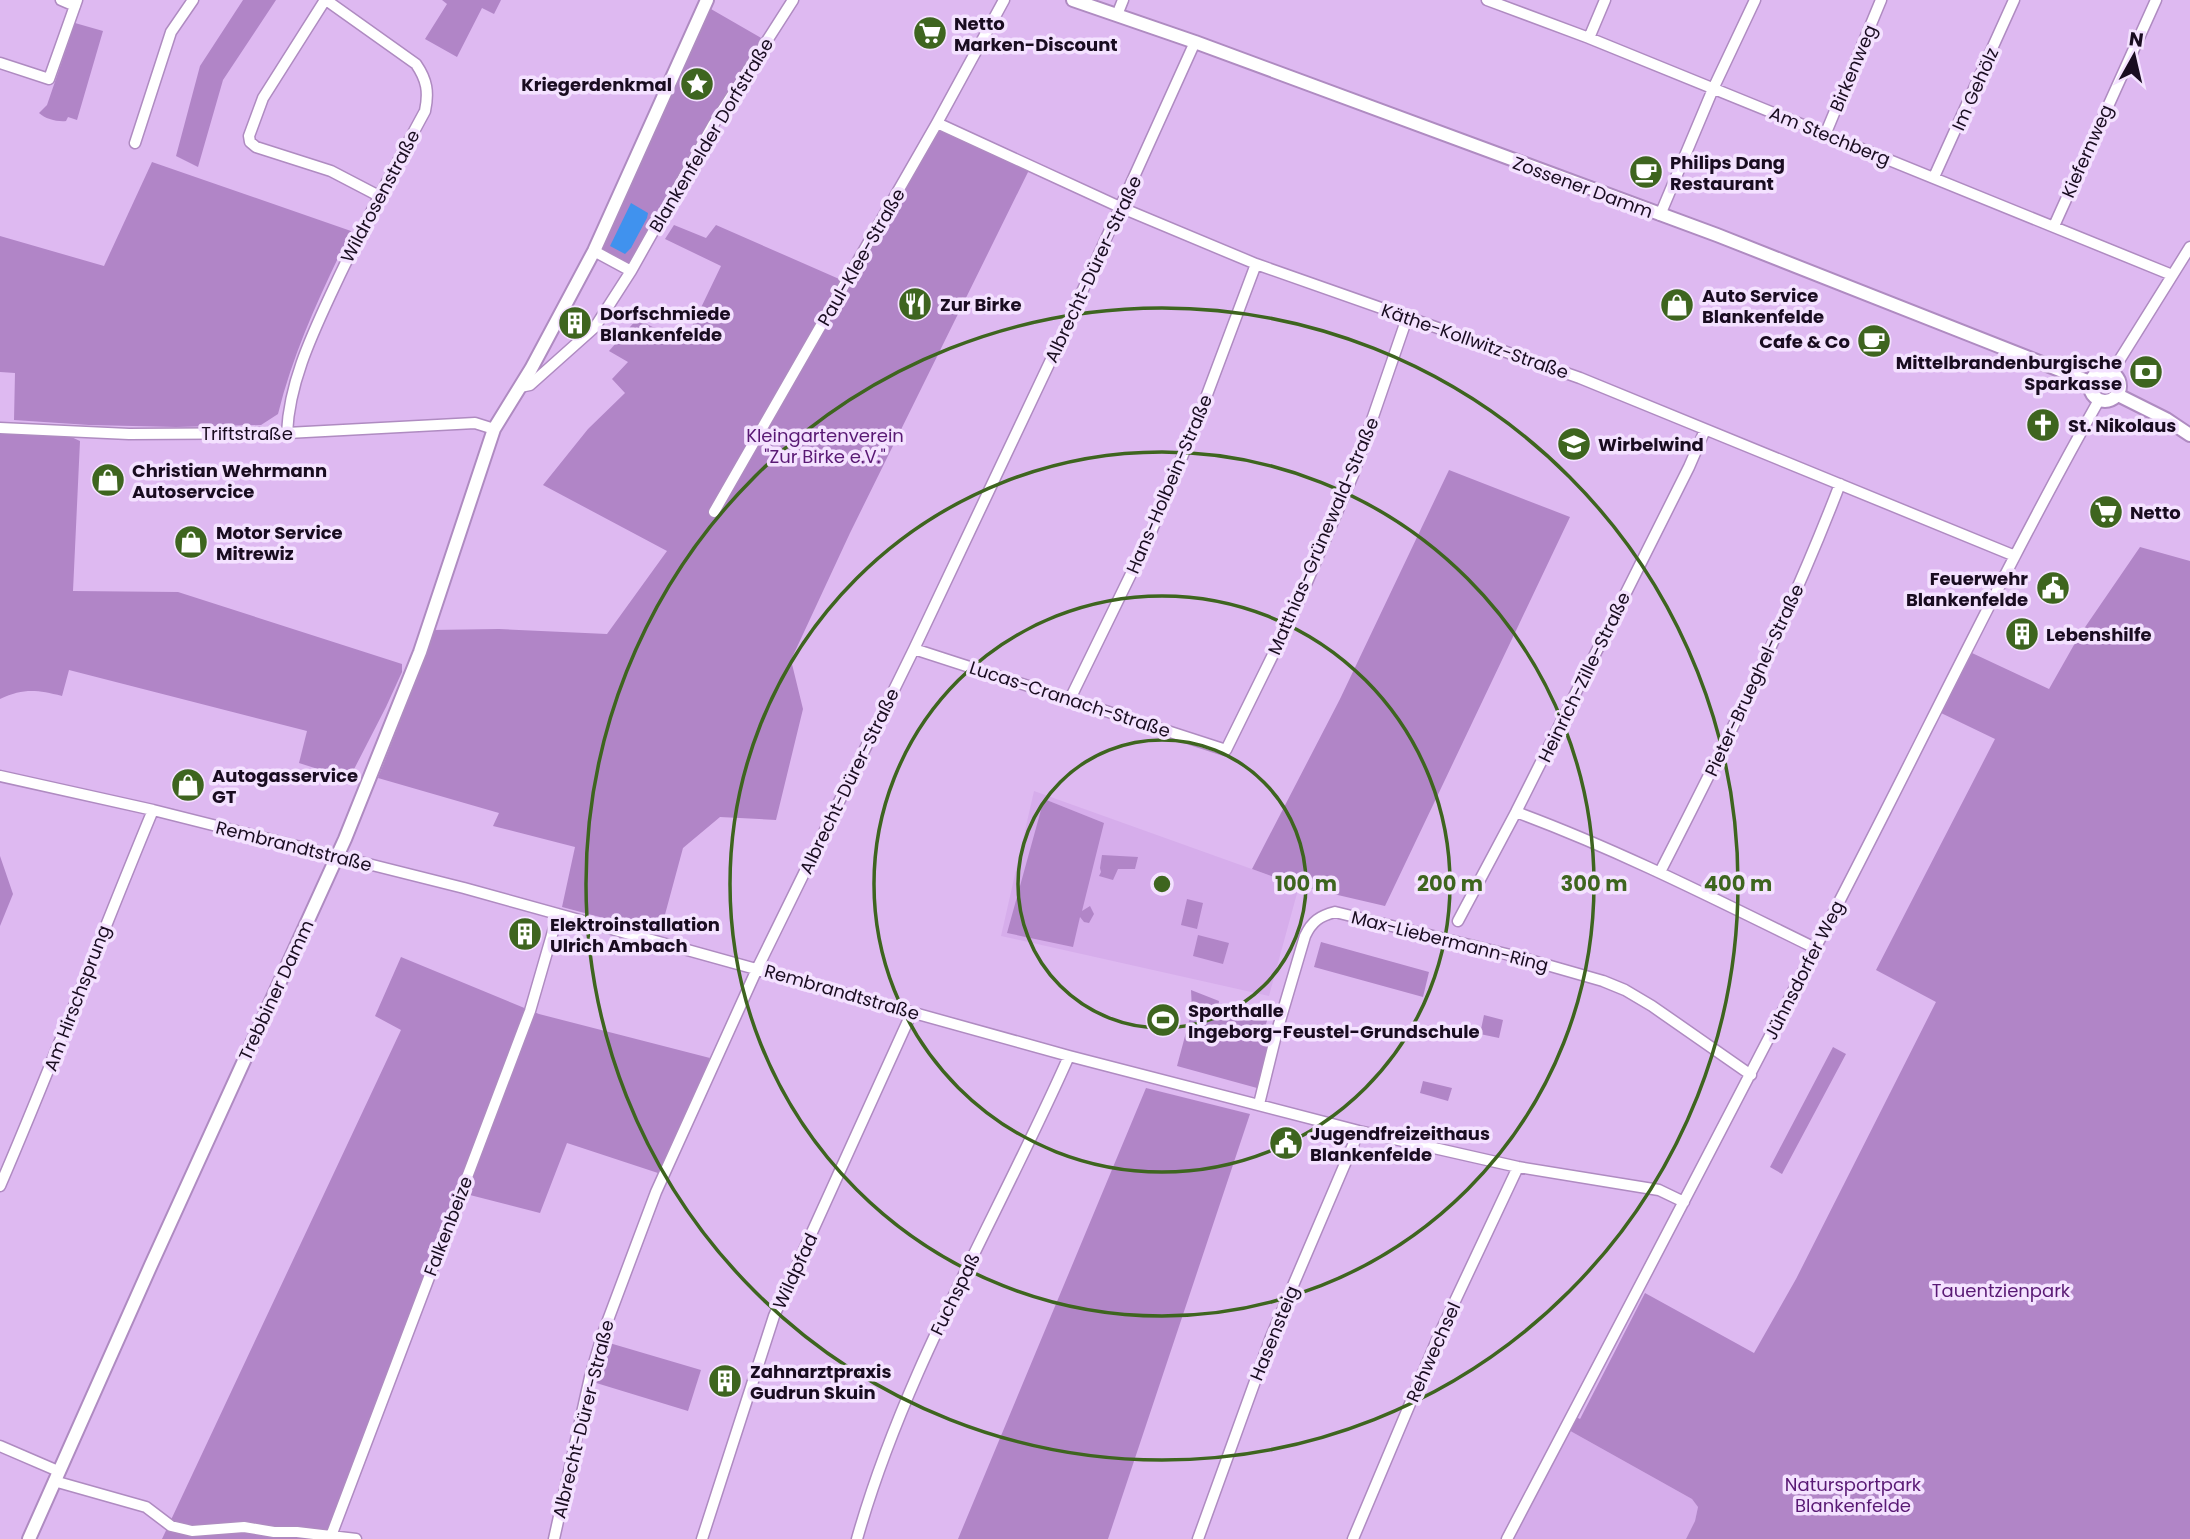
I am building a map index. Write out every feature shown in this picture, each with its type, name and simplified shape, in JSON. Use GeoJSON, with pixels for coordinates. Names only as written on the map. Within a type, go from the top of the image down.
{"type":"FeatureCollection","features":[{"type":"Feature","properties":{"kind":"main road","name":"Blankenfelder Dorfstraße"},"geometry":{"type":"LineString","coordinates":[[494,429],[594,251],[707,0]]}},
{"type":"Feature","properties":{"kind":"main road","name":"Zossener Damm"},"geometry":{"type":"LineString","coordinates":[[1073,0],[1195,42],[1660,215],[2090,382]]}},
{"type":"Feature","properties":{"kind":"main road"},"geometry":{"type":"LineString","coordinates":[[2099,372],[2112,372],[2119,380],[2120,390],[2109,401],[2099,400],[2092,395],[2090,382],[2099,372]]}},
{"type":"Feature","properties":{"kind":"main road"},"geometry":{"type":"LineString","coordinates":[[2118,394],[2190,435]]}},
{"type":"Feature","properties":{"kind":"main road","name":"Trebbiner Damm"},"geometry":{"type":"LineString","coordinates":[[29,1539],[337,856],[416,663],[494,429]]}},
{"type":"Feature","properties":{"kind":"street"},"geometry":{"type":"LineString","coordinates":[[0,63],[49,79],[76,3],[61,0]]}},
{"type":"Feature","properties":{"kind":"street"},"geometry":{"type":"LineString","coordinates":[[135,144],[171,32],[192,0]]}},
{"type":"Feature","properties":{"kind":"street"},"geometry":{"type":"LineString","coordinates":[[325,0],[263,98],[249,136],[250,142],[256,147],[331,171],[379,196]]}},
{"type":"Feature","properties":{"kind":"street","name":"Wildrosenstraße"},"geometry":{"type":"LineString","coordinates":[[287,433],[289,405],[311,336],[348,254],[425,111],[428,90],[425,76],[406,55],[325,0]]}},
{"type":"Feature","properties":{"kind":"street","name":"Blankenfelder Dorfstraße"},"geometry":{"type":"LineString","coordinates":[[520,387],[530,385],[595,327],[631,271],[713,125],[793,0]]}},
{"type":"Feature","properties":{"kind":"street","name":"Paul-Klee-Straße"},"geometry":{"type":"LineString","coordinates":[[714,512],[937,123],[1004,0]]}},
{"type":"Feature","properties":{"kind":"street"},"geometry":{"type":"LineString","coordinates":[[1117,15],[1122,0]]}},
{"type":"Feature","properties":{"kind":"street","name":"Am Stechberg"},"geometry":{"type":"LineString","coordinates":[[1487,0],[1589,37],[2172,275]]}},
{"type":"Feature","properties":{"kind":"street"},"geometry":{"type":"LineString","coordinates":[[1589,37],[1605,0]]}},
{"type":"Feature","properties":{"kind":"street"},"geometry":{"type":"LineString","coordinates":[[1660,215],[1713,89],[1755,0]]}},
{"type":"Feature","properties":{"kind":"street","name":"Birkenweg"},"geometry":{"type":"LineString","coordinates":[[1825,135],[1881,0]]}},
{"type":"Feature","properties":{"kind":"street","name":"Im Gehölz"},"geometry":{"type":"LineString","coordinates":[[1934,177],[2014,0]]}},
{"type":"Feature","properties":{"kind":"street","name":"Kiefernweg"},"geometry":{"type":"LineString","coordinates":[[2054,226],[2156,0]]}},
{"type":"Feature","properties":{"kind":"street","name":"Albrecht-Dürer-Straße"},"geometry":{"type":"LineString","coordinates":[[554,1539],[590,1377],[618,1291],[656,1192],[757,969],[914,649],[1122,208],[1195,42]]}},
{"type":"Feature","properties":{"kind":"street","name":"Käthe-Kollwitz-Straße"},"geometry":{"type":"LineString","coordinates":[[937,123],[1122,208],[1256,264],[1580,378],[2015,556]]}},
{"type":"Feature","properties":{"kind":"street"},"geometry":{"type":"LineString","coordinates":[[2112,372],[2190,247]]}},
{"type":"Feature","properties":{"kind":"street"},"geometry":{"type":"LineString","coordinates":[[594,251],[631,271]]}},
{"type":"Feature","properties":{"kind":"street","name":"Hans-Holbein-Straße"},"geometry":{"type":"LineString","coordinates":[[1070,699],[1149,537],[1199,416],[1256,264]]}},
{"type":"Feature","properties":{"kind":"street","name":"Matthias-Grünewald-Straße"},"geometry":{"type":"LineString","coordinates":[[1226,750],[1295,610],[1353,475],[1407,318]]}},
{"type":"Feature","properties":{"kind":"street","name":"Jühnsdorfer Weg"},"geometry":{"type":"LineString","coordinates":[[1507,1539],[1751,1075],[2015,556],[2099,400]]}},
{"type":"Feature","properties":{"kind":"street","name":"Triftstraße"},"geometry":{"type":"LineString","coordinates":[[0,428],[129,434],[287,433],[475,423],[494,429]]}},
{"type":"Feature","properties":{"kind":"street","name":"Heinrich-Zille-Straße"},"geometry":{"type":"LineString","coordinates":[[1458,921],[1516,812],[1705,430]]}},
{"type":"Feature","properties":{"kind":"street","name":"Pieter-Brueghel-Straße"},"geometry":{"type":"LineString","coordinates":[[1660,872],[1748,697],[1810,563],[1840,484]]}},
{"type":"Feature","properties":{"kind":"street","name":"Lucas-Cranach-Straße"},"geometry":{"type":"LineString","coordinates":[[914,649],[1226,750]]}},
{"type":"Feature","properties":{"kind":"street","name":"Rembrandtstraße"},"geometry":{"type":"LineString","coordinates":[[0,776],[153,810],[337,856],[558,914],[1069,1056],[1359,1131],[1518,1167],[1660,1190],[1684,1202]]}},
{"type":"Feature","properties":{"kind":"street","name":"Am Hirschsprung"},"geometry":{"type":"LineString","coordinates":[[0,1185],[44,1085],[153,810]]}},
{"type":"Feature","properties":{"kind":"street"},"geometry":{"type":"LineString","coordinates":[[1516,812],[1660,872],[1815,948]]}},
{"type":"Feature","properties":{"kind":"street","name":"Max-Liebermann-Ring"},"geometry":{"type":"LineString","coordinates":[[1259,1104],[1277,1031],[1310,925],[1322,916],[1335,912],[1526,959],[1603,981],[1653,1006],[1751,1075]]}},
{"type":"Feature","properties":{"kind":"street","name":"Falkenbeize"},"geometry":{"type":"LineString","coordinates":[[331,1536],[530,1011],[558,914]]}},
{"type":"Feature","properties":{"kind":"street","name":"Wildpfad"},"geometry":{"type":"LineString","coordinates":[[702,1539],[774,1316],[912,1012]]}},
{"type":"Feature","properties":{"kind":"street","name":"Fuchspaß"},"geometry":{"type":"LineString","coordinates":[[857,1539],[869,1497],[900,1415],[935,1334],[1069,1056]]}},
{"type":"Feature","properties":{"kind":"street","name":"Hasensteig"},"geometry":{"type":"LineString","coordinates":[[1198,1539],[1271,1337],[1359,1131]]}},
{"type":"Feature","properties":{"kind":"street","name":"Rehwechsel"},"geometry":{"type":"LineString","coordinates":[[1353,1539],[1439,1335],[1518,1167]]}},
{"type":"Feature","properties":{"kind":"street"},"geometry":{"type":"LineString","coordinates":[[0,1446],[56,1476],[146,1507],[171,1526],[192,1531],[244,1527],[356,1539]]}},
{"type":"Feature","properties":{"kind":"shaded area"},"geometry":{"type":"Polygon","coordinates":[[[1034,791],[1299,886],[1269,996],[1001,936],[1034,791]]]}},
{"type":"Feature","properties":{"kind":"shaded area"},"geometry":{"type":"Polygon","coordinates":[[[1565,1428],[1692,1499],[1698,1507],[1695,1521],[1686,1539],[1507,1539],[1565,1428]]]}},
{"type":"Feature","properties":{"kind":"green space"},"geometry":{"type":"Polygon","coordinates":[[[243,0],[276,0],[223,80],[198,167],[176,156],[200,66],[243,0]]]}},
{"type":"Feature","properties":{"kind":"green space"},"geometry":{"type":"Polygon","coordinates":[[[442,0],[501,0],[494,14],[482,8],[457,57],[425,39],[447,4],[442,0]]]}},
{"type":"Feature","properties":{"kind":"green space"},"geometry":{"type":"Polygon","coordinates":[[[704,5],[763,39],[631,271],[594,251],[704,5]]]}},
{"type":"Feature","properties":{"kind":"green space"},"geometry":{"type":"Polygon","coordinates":[[[75,23],[103,31],[77,120],[68,117],[66,121],[56,120],[39,113],[47,105],[75,23]]]}},
{"type":"Feature","properties":{"kind":"green space","name":"Kleingartenverein \"Zur Birke e.V.\""},"geometry":{"type":"Polygon","coordinates":[[[937,123],[1031,166],[850,533],[791,660],[803,709],[776,820],[720,817],[683,848],[660,933],[562,907],[575,847],[493,826],[499,813],[378,778],[414,686],[431,630],[499,629],[607,634],[667,551],[543,485],[588,429],[625,393],[612,379],[628,362],[609,351],[637,319],[684,343],[721,266],[665,239],[674,225],[706,238],[716,225],[846,282],[937,123]]]}},
{"type":"Feature","properties":{"kind":"green space"},"geometry":{"type":"Polygon","coordinates":[[[152,162],[351,231],[300,343],[278,414],[261,425],[176,427],[14,420],[15,373],[0,372],[0,236],[104,266],[152,162]]]}},
{"type":"Feature","properties":{"kind":"green space"},"geometry":{"type":"Polygon","coordinates":[[[2103,378],[2109,378],[2114,386],[2112,392],[2103,394],[2098,389],[2098,383],[2103,378]]]}},
{"type":"Feature","properties":{"kind":"green space"},"geometry":{"type":"Polygon","coordinates":[[[0,433],[67,435],[80,441],[73,591],[178,592],[402,664],[402,672],[386,707],[349,779],[299,763],[307,731],[69,670],[62,696],[31,691],[0,699],[0,433]]]}},
{"type":"Feature","properties":{"kind":"green space"},"geometry":{"type":"Polygon","coordinates":[[[1449,470],[1570,517],[1385,906],[1299,886],[1252,869],[1340,699],[1449,470]]]}},
{"type":"Feature","properties":{"kind":"green space","name":"Tauentzienpark"},"geometry":{"type":"Polygon","coordinates":[[[2140,547],[2190,561],[2190,1539],[1686,1539],[1695,1521],[1698,1507],[1692,1499],[1565,1428],[1572,1415],[1580,1419],[1645,1293],[1754,1353],[1796,1279],[1936,1002],[1876,970],[1995,739],[1941,713],[1972,653],[2049,689],[2079,636],[2140,547]]]}},
{"type":"Feature","properties":{"kind":"green space"},"geometry":{"type":"Polygon","coordinates":[[[1044,799],[1104,823],[1082,911],[1090,906],[1094,914],[1089,923],[1080,917],[1073,947],[1007,933],[1044,799]]]}},
{"type":"Feature","properties":{"kind":"green space"},"geometry":{"type":"Polygon","coordinates":[[[1102,855],[1138,857],[1135,869],[1118,869],[1113,880],[1099,876],[1102,855]]]}},
{"type":"Feature","properties":{"kind":"green space"},"geometry":{"type":"Polygon","coordinates":[[[0,856],[13,894],[0,926],[0,856]]]}},
{"type":"Feature","properties":{"kind":"green space"},"geometry":{"type":"Polygon","coordinates":[[[1187,899],[1203,903],[1197,929],[1181,925],[1187,899]]]}},
{"type":"Feature","properties":{"kind":"green space"},"geometry":{"type":"Polygon","coordinates":[[[1198,935],[1229,943],[1223,964],[1193,956],[1198,935]]]}},
{"type":"Feature","properties":{"kind":"green space"},"geometry":{"type":"Polygon","coordinates":[[[1321,942],[1429,972],[1423,997],[1314,967],[1321,942]]]}},
{"type":"Feature","properties":{"kind":"green space"},"geometry":{"type":"Polygon","coordinates":[[[401,957],[539,1014],[710,1058],[661,1174],[567,1143],[540,1213],[466,1194],[330,1539],[162,1539],[401,1030],[375,1016],[401,957]]]}},
{"type":"Feature","properties":{"kind":"green space"},"geometry":{"type":"Polygon","coordinates":[[[1191,990],[1219,1001],[1218,1008],[1264,1020],[1267,1013],[1269,1014],[1263,1034],[1271,1037],[1257,1088],[1177,1066],[1192,1010],[1191,990]]]}},
{"type":"Feature","properties":{"kind":"green space"},"geometry":{"type":"Polygon","coordinates":[[[1484,1015],[1503,1020],[1499,1038],[1480,1034],[1484,1015]]]}},
{"type":"Feature","properties":{"kind":"green space"},"geometry":{"type":"Polygon","coordinates":[[[1833,1047],[1846,1054],[1782,1174],[1770,1167],[1833,1047]]]}},
{"type":"Feature","properties":{"kind":"green space"},"geometry":{"type":"Polygon","coordinates":[[[1423,1081],[1452,1088],[1448,1101],[1420,1093],[1423,1081]]]}},
{"type":"Feature","properties":{"kind":"green space"},"geometry":{"type":"Polygon","coordinates":[[[1146,1088],[1250,1114],[1108,1539],[958,1539],[1146,1088]]]}},
{"type":"Feature","properties":{"kind":"green space"},"geometry":{"type":"Polygon","coordinates":[[[606,1342],[701,1370],[688,1411],[593,1382],[606,1342]]]}},
{"type":"Feature","properties":{"kind":"water"},"geometry":{"type":"Polygon","coordinates":[[[631,203],[648,213],[631,248],[625,254],[610,246],[631,203]]]}},
{"type":"Feature","properties":{"kind":"place","name":"Netto Marken-Discount"},"geometry":{"type":"Point","coordinates":[930,33]}},
{"type":"Feature","properties":{"kind":"place","name":"Kriegerdenkmal"},"geometry":{"type":"Point","coordinates":[697,84]}},
{"type":"Feature","properties":{"kind":"place","name":"Philips Dang Restaurant"},"geometry":{"type":"Point","coordinates":[1646,172]}},
{"type":"Feature","properties":{"kind":"place","name":"Zur Birke"},"geometry":{"type":"Point","coordinates":[915,304]}},
{"type":"Feature","properties":{"kind":"place","name":"Auto Service Blankenfelde"},"geometry":{"type":"Point","coordinates":[1677,305]}},
{"type":"Feature","properties":{"kind":"place","name":"Dorfschmiede Blankenfelde"},"geometry":{"type":"Point","coordinates":[575,323]}},
{"type":"Feature","properties":{"kind":"place","name":"Cafe & Co"},"geometry":{"type":"Point","coordinates":[1874,341]}},
{"type":"Feature","properties":{"kind":"place","name":"Mittelbrandenburgische Sparkasse"},"geometry":{"type":"Point","coordinates":[2146,372]}},
{"type":"Feature","properties":{"kind":"place","name":"St. Nikolaus"},"geometry":{"type":"Point","coordinates":[2043,425]}},
{"type":"Feature","properties":{"kind":"place","name":"Wirbelwind"},"geometry":{"type":"Point","coordinates":[1574,444]}},
{"type":"Feature","properties":{"kind":"place","name":"Christian Wehrmann Autoservcice"},"geometry":{"type":"Point","coordinates":[108,480]}},
{"type":"Feature","properties":{"kind":"place","name":"Netto"},"geometry":{"type":"Point","coordinates":[2106,512]}},
{"type":"Feature","properties":{"kind":"place","name":"Motor Service Mitrewiz"},"geometry":{"type":"Point","coordinates":[191,542]}},
{"type":"Feature","properties":{"kind":"place","name":"Feuerwehr Blankenfelde"},"geometry":{"type":"Point","coordinates":[2053,588]}},
{"type":"Feature","properties":{"kind":"place","name":"Lebenshilfe"},"geometry":{"type":"Point","coordinates":[2022,634]}},
{"type":"Feature","properties":{"kind":"place","name":"Autogasservice GT"},"geometry":{"type":"Point","coordinates":[188,785]}},
{"type":"Feature","properties":{"kind":"place","name":"Elektroinstallation Ulrich Ambach"},"geometry":{"type":"Point","coordinates":[525,934]}},
{"type":"Feature","properties":{"kind":"place","name":"Sporthalle Ingeborg-Feustel-Grundschule"},"geometry":{"type":"Point","coordinates":[1163,1020]}},
{"type":"Feature","properties":{"kind":"place","name":"Jugendfreizeithaus Blankenfelde"},"geometry":{"type":"Point","coordinates":[1286,1143]}},
{"type":"Feature","properties":{"kind":"place","name":"Zahnarztpraxis Gudrun Skuin"},"geometry":{"type":"Point","coordinates":[725,1381]}},
{"type":"Feature","properties":{"kind":"park label","name":"Natursportpark Blankenfelde"},"geometry":{"type":"Point","coordinates":[1853,1494]}}]}
